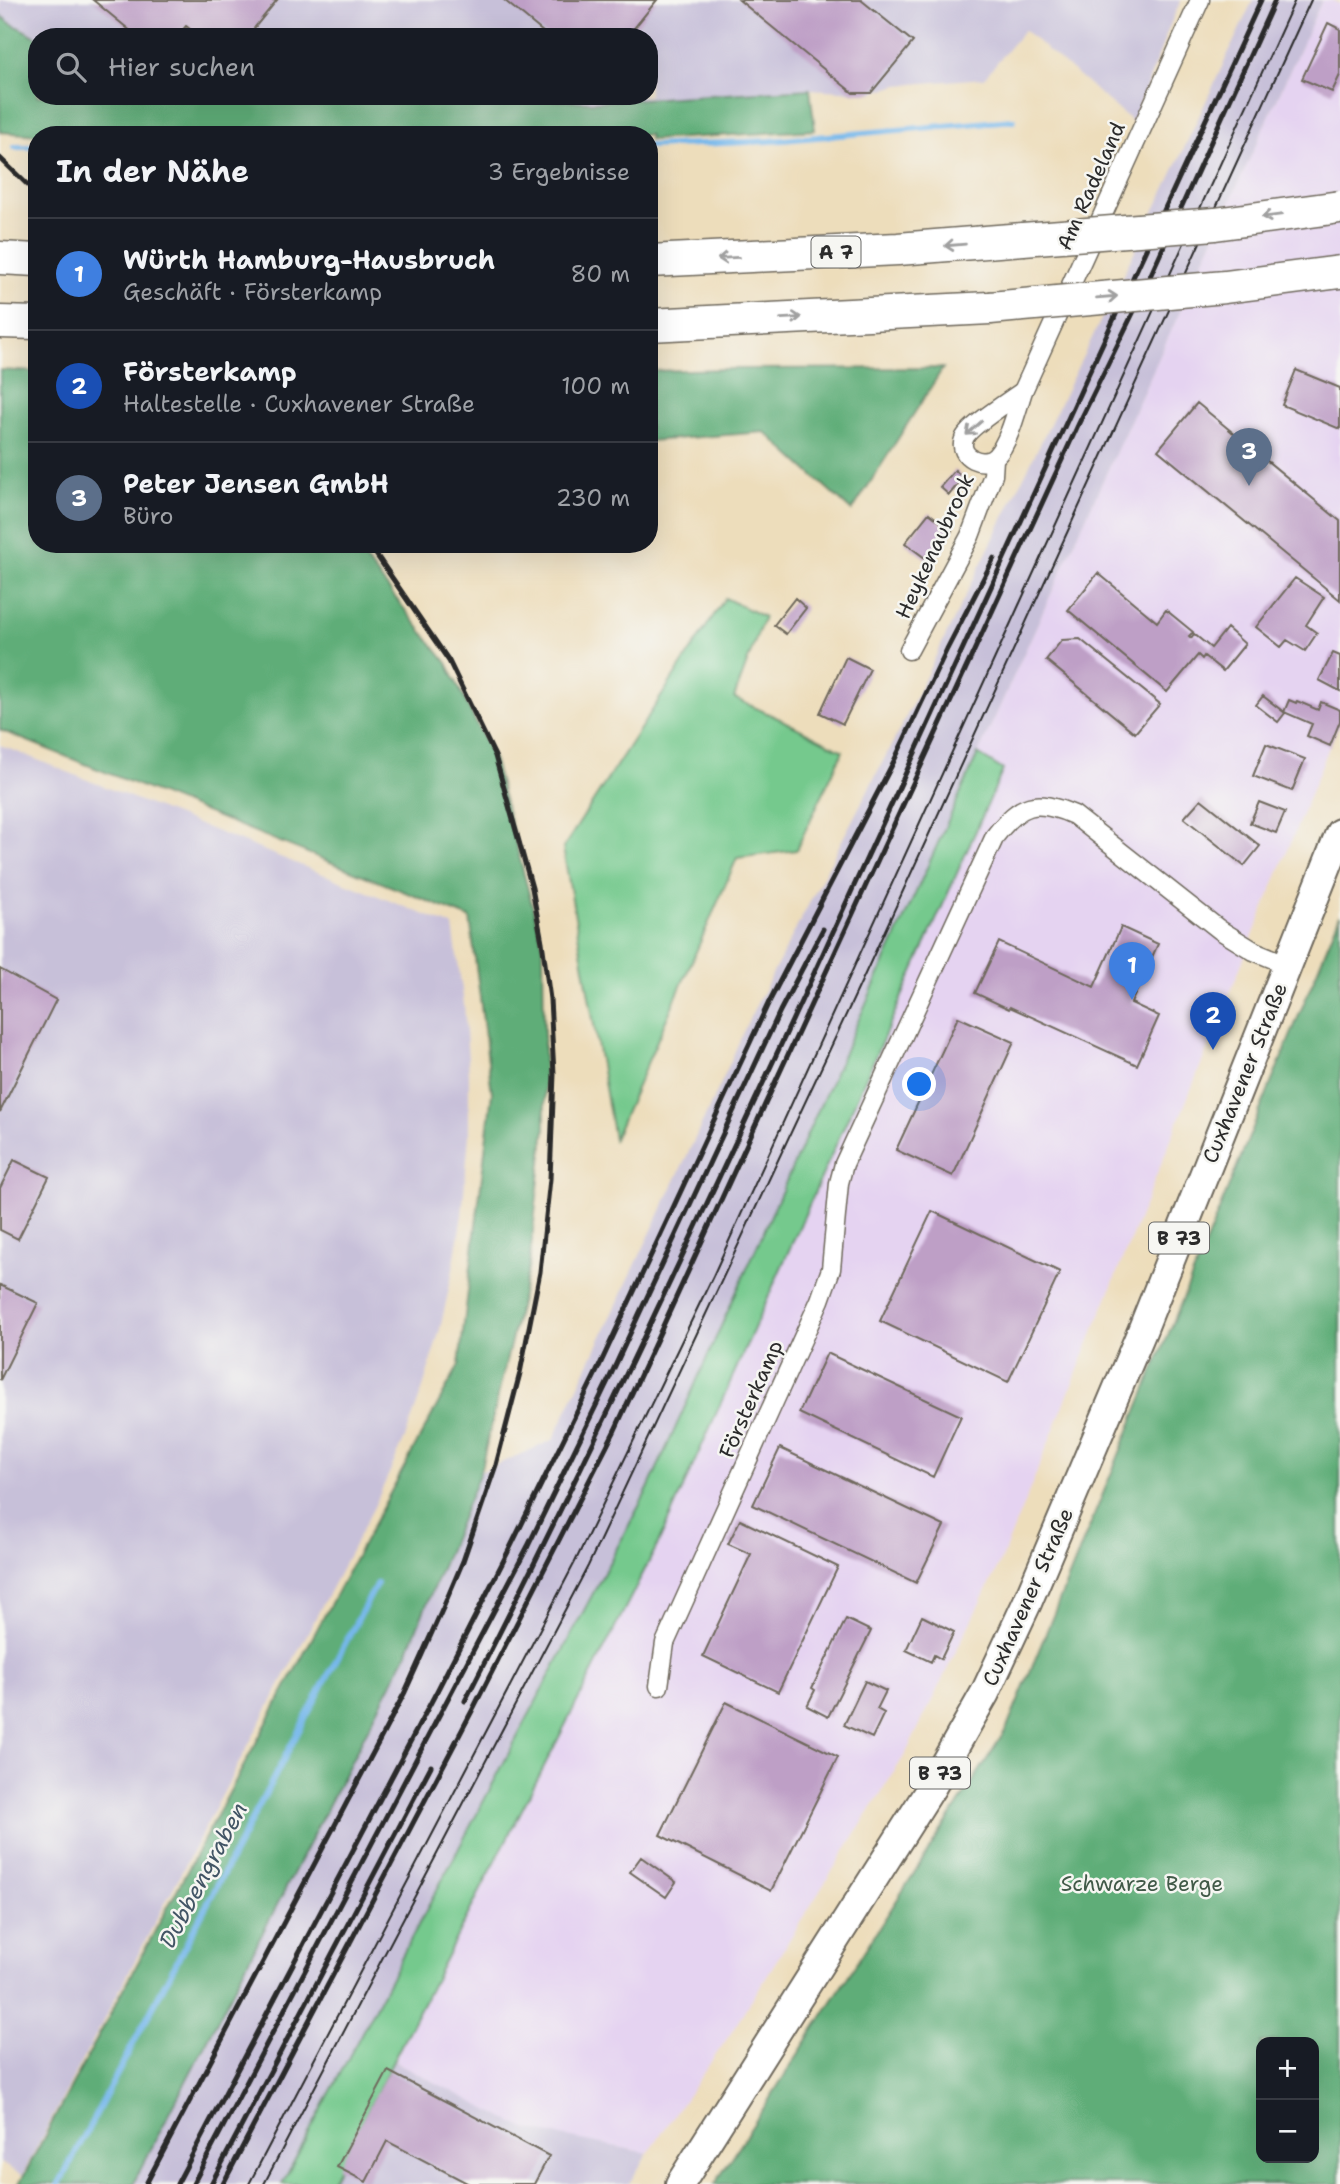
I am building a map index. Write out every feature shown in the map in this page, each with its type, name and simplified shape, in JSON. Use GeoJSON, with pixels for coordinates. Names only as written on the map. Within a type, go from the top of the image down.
{"type":"FeatureCollection","features":[{"type":"Feature","properties":{"kind":"highway","name":"A 7"},"geometry":{"type":"LineString","coordinates":[[658,261],[898,249],[1215,224],[1340,207]]}},
{"type":"Feature","properties":{"kind":"highway"},"geometry":{"type":"LineString","coordinates":[[0,258],[28,260]]}},
{"type":"Feature","properties":{"kind":"highway"},"geometry":{"type":"LineString","coordinates":[[658,325],[990,308],[1225,287],[1340,272]]}},
{"type":"Feature","properties":{"kind":"highway"},"geometry":{"type":"LineString","coordinates":[[0,321],[28,323]]}},
{"type":"Feature","properties":{"kind":"main road","name":"B 73"},"geometry":{"type":"LineString","coordinates":[[1288,965],[1340,833]]}},
{"type":"Feature","properties":{"kind":"main road","name":"Cuxhavener Straße"},"geometry":{"type":"LineString","coordinates":[[680,2184],[931,1788],[985,1693],[1027,1603],[1142,1331],[1288,965]]}},
{"type":"Feature","properties":{"kind":"street","name":"Am Radeland"},"geometry":{"type":"LineString","coordinates":[[1023,391],[964,438],[965,453],[971,459],[987,462],[994,459],[1007,436],[1023,391],[1200,0]]}},
{"type":"Feature","properties":{"kind":"street","name":"Heykenaubrook"},"geometry":{"type":"LineString","coordinates":[[909,650],[970,536],[993,475],[994,459]]}},
{"type":"Feature","properties":{"kind":"street","name":"Försterkamp"},"geometry":{"type":"LineString","coordinates":[[659,1686],[665,1643],[820,1300],[831,1269],[839,1183],[844,1164],[995,836],[1010,817],[1025,808],[1041,806],[1059,808],[1074,815],[1220,930],[1254,951],[1288,965]]}},
{"type":"Feature","properties":{"kind":"shaded area"},"geometry":{"type":"Polygon","coordinates":[[[0,0],[1181,0],[1133,122],[1024,30],[984,78],[898,85],[871,93],[810,89],[658,98],[658,28],[28,28],[28,32],[0,15],[0,0]]]}},
{"type":"Feature","properties":{"kind":"shaded area"},"geometry":{"type":"Polygon","coordinates":[[[1253,0],[1322,0],[978,754],[648,1489],[282,2184],[133,2184],[406,1653],[480,1472],[553,1440],[749,1019],[904,721],[1169,181],[1253,0]]]}},
{"type":"Feature","properties":{"kind":"shaded area"},"geometry":{"type":"Polygon","coordinates":[[[1322,0],[1332,0],[1340,4],[1340,720],[1002,1558],[906,1753],[731,2033],[648,2153],[525,2130],[394,2061],[658,1544],[1003,770],[978,754],[1322,0]]]}},
{"type":"Feature","properties":{"kind":"shaded area"},"geometry":{"type":"Polygon","coordinates":[[[0,745],[453,926],[464,1004],[469,1073],[469,1136],[462,1215],[452,1275],[424,1385],[405,1438],[374,1507],[22,2175],[0,2163],[0,745]]]}},
{"type":"Feature","properties":{"kind":"shaded area"},"geometry":{"type":"Polygon","coordinates":[[[394,2061],[525,2129],[648,2153],[629,2184],[330,2184],[394,2061]]]}},
{"type":"Feature","properties":{"kind":"green space"},"geometry":{"type":"Polygon","coordinates":[[[0,15],[28,32],[28,105],[658,105],[658,98],[810,89],[815,130],[658,139],[658,126],[28,126],[28,134],[0,132],[0,15]]]}},
{"type":"Feature","properties":{"kind":"green space"},"geometry":{"type":"Polygon","coordinates":[[[943,368],[852,511],[765,432],[658,440],[658,371],[943,368]]]}},
{"type":"Feature","properties":{"kind":"green space"},"geometry":{"type":"Polygon","coordinates":[[[0,370],[28,372],[28,553],[360,553],[447,663],[493,758],[543,946],[545,1128],[529,1265],[480,1472],[407,1653],[133,2184],[19,2184],[459,1365],[492,1093],[470,918],[0,730],[0,370]]]}},
{"type":"Feature","properties":{"kind":"green space"},"geometry":{"type":"Polygon","coordinates":[[[725,598],[764,617],[734,698],[843,751],[796,850],[737,858],[614,1139],[563,848],[725,598]]]}},
{"type":"Feature","properties":{"kind":"green space"},"geometry":{"type":"Polygon","coordinates":[[[978,754],[1003,770],[658,1544],[330,2184],[282,2184],[648,1489],[978,754]]]}},
{"type":"Feature","properties":{"kind":"green space","name":"Schwarze Berge"},"geometry":{"type":"Polygon","coordinates":[[[1340,915],[1340,2184],[715,2184],[1007,1728],[1340,915]]]}},
{"type":"Feature","properties":{"kind":"building"},"geometry":{"type":"Polygon","coordinates":[[[93,0],[277,0],[254,28],[127,28],[93,0]]]}},
{"type":"Feature","properties":{"kind":"building"},"geometry":{"type":"Polygon","coordinates":[[[504,0],[657,0],[634,28],[538,28],[504,0]]]}},
{"type":"Feature","properties":{"kind":"building"},"geometry":{"type":"Polygon","coordinates":[[[739,0],[861,0],[913,42],[871,93],[853,93],[739,0]]]}},
{"type":"Feature","properties":{"kind":"building"},"geometry":{"type":"Polygon","coordinates":[[[1328,23],[1340,29],[1340,75],[1332,92],[1302,79],[1328,23]]]}},
{"type":"Feature","properties":{"kind":"building"},"geometry":{"type":"Polygon","coordinates":[[[1296,370],[1340,388],[1340,429],[1282,405],[1296,370]]]}},
{"type":"Feature","properties":{"kind":"building"},"geometry":{"type":"Polygon","coordinates":[[[1197,403],[1340,521],[1340,600],[1158,450],[1197,403]]]}},
{"type":"Feature","properties":{"kind":"building"},"geometry":{"type":"Polygon","coordinates":[[[955,470],[963,478],[949,495],[940,487],[955,470]]]}},
{"type":"Feature","properties":{"kind":"building"},"geometry":{"type":"Polygon","coordinates":[[[929,513],[952,531],[929,561],[905,543],[929,513]]]}},
{"type":"Feature","properties":{"kind":"building"},"geometry":{"type":"Polygon","coordinates":[[[1098,573],[1157,622],[1166,610],[1193,632],[1189,636],[1191,638],[1194,634],[1211,648],[1227,628],[1245,644],[1223,671],[1204,656],[1202,659],[1198,655],[1167,692],[1068,610],[1098,573]]]}},
{"type":"Feature","properties":{"kind":"building"},"geometry":{"type":"Polygon","coordinates":[[[1295,578],[1324,597],[1306,625],[1317,633],[1305,651],[1287,640],[1281,647],[1256,627],[1295,578]]]}},
{"type":"Feature","properties":{"kind":"building"},"geometry":{"type":"Polygon","coordinates":[[[795,598],[806,608],[786,634],[774,625],[795,598]]]}},
{"type":"Feature","properties":{"kind":"building"},"geometry":{"type":"Polygon","coordinates":[[[1080,639],[1160,704],[1135,733],[1046,660],[1062,640],[1080,639]]]}},
{"type":"Feature","properties":{"kind":"building"},"geometry":{"type":"Polygon","coordinates":[[[1333,653],[1340,656],[1340,691],[1319,680],[1333,653]]]}},
{"type":"Feature","properties":{"kind":"building"},"geometry":{"type":"Polygon","coordinates":[[[846,657],[870,669],[843,724],[820,713],[846,657]]]}},
{"type":"Feature","properties":{"kind":"building"},"geometry":{"type":"Polygon","coordinates":[[[1263,696],[1285,713],[1278,722],[1256,705],[1263,696]]]}},
{"type":"Feature","properties":{"kind":"building"},"geometry":{"type":"Polygon","coordinates":[[[1289,700],[1318,710],[1321,702],[1340,710],[1340,721],[1330,746],[1307,736],[1312,724],[1284,712],[1289,700]]]}},
{"type":"Feature","properties":{"kind":"building"},"geometry":{"type":"Polygon","coordinates":[[[1266,744],[1305,759],[1292,791],[1253,776],[1266,744]]]}},
{"type":"Feature","properties":{"kind":"building"},"geometry":{"type":"Polygon","coordinates":[[[1201,799],[1260,846],[1244,866],[1184,818],[1201,799]]]}},
{"type":"Feature","properties":{"kind":"building"},"geometry":{"type":"Polygon","coordinates":[[[1259,802],[1285,812],[1276,833],[1250,823],[1259,802]]]}},
{"type":"Feature","properties":{"kind":"building"},"geometry":{"type":"Polygon","coordinates":[[[1121,927],[1158,944],[1131,1003],[1159,1016],[1137,1065],[975,993],[999,942],[1094,987],[1121,927]]]}},
{"type":"Feature","properties":{"kind":"building"},"geometry":{"type":"Polygon","coordinates":[[[0,969],[56,1000],[0,1112],[0,969]]]}},
{"type":"Feature","properties":{"kind":"building"},"geometry":{"type":"Polygon","coordinates":[[[958,1017],[1014,1042],[953,1176],[896,1150],[958,1017]]]}},
{"type":"Feature","properties":{"kind":"building"},"geometry":{"type":"Polygon","coordinates":[[[14,1160],[49,1177],[18,1239],[0,1230],[0,1188],[14,1160]]]}},
{"type":"Feature","properties":{"kind":"building"},"geometry":{"type":"Polygon","coordinates":[[[932,1211],[1060,1272],[1008,1382],[880,1321],[932,1211]]]}},
{"type":"Feature","properties":{"kind":"building"},"geometry":{"type":"Polygon","coordinates":[[[0,1285],[38,1303],[0,1380],[0,1285]]]}},
{"type":"Feature","properties":{"kind":"building"},"geometry":{"type":"Polygon","coordinates":[[[827,1353],[961,1416],[933,1477],[799,1413],[827,1353]]]}},
{"type":"Feature","properties":{"kind":"building"},"geometry":{"type":"Polygon","coordinates":[[[780,1448],[944,1526],[916,1583],[753,1505],[780,1448]]]}},
{"type":"Feature","properties":{"kind":"building"},"geometry":{"type":"Polygon","coordinates":[[[740,1520],[838,1567],[778,1692],[703,1656],[751,1554],[728,1544],[740,1520]]]}},
{"type":"Feature","properties":{"kind":"building"},"geometry":{"type":"Polygon","coordinates":[[[922,1616],[954,1632],[941,1659],[934,1655],[931,1662],[906,1650],[922,1616]]]}},
{"type":"Feature","properties":{"kind":"building"},"geometry":{"type":"Polygon","coordinates":[[[846,1619],[871,1631],[828,1717],[807,1706],[815,1690],[812,1688],[846,1619]]]}},
{"type":"Feature","properties":{"kind":"building"},"geometry":{"type":"Polygon","coordinates":[[[865,1681],[886,1691],[877,1709],[884,1713],[872,1738],[844,1725],[865,1681]]]}},
{"type":"Feature","properties":{"kind":"building"},"geometry":{"type":"Polygon","coordinates":[[[726,1702],[838,1757],[771,1891],[660,1835],[726,1702]]]}},
{"type":"Feature","properties":{"kind":"building"},"geometry":{"type":"Polygon","coordinates":[[[641,1857],[676,1882],[666,1897],[630,1872],[641,1857]]]}},
{"type":"Feature","properties":{"kind":"building"},"geometry":{"type":"Polygon","coordinates":[[[388,2071],[549,2156],[534,2184],[469,2184],[387,2141],[366,2182],[337,2167],[388,2071]]]}},
{"type":"Feature","properties":{"kind":"waterway"},"geometry":{"type":"LineString","coordinates":[[658,146],[770,141],[1013,120]]}},
{"type":"Feature","properties":{"kind":"waterway"},"geometry":{"type":"LineString","coordinates":[[14,147],[28,147]]}},
{"type":"Feature","properties":{"kind":"waterway","name":"Dubbengraben"},"geometry":{"type":"LineString","coordinates":[[59,2184],[377,1583]]}},
{"type":"Feature","properties":{"kind":"tram line"},"geometry":{"type":"LineString","coordinates":[[249,2184],[575,1562],[713,1276],[1295,0]]}},
{"type":"Feature","properties":{"kind":"tram line"},"geometry":{"type":"LineString","coordinates":[[264,2184],[588,1566],[859,987],[1311,0]]}},
{"type":"Feature","properties":{"kind":"railway"},"geometry":{"type":"LineString","coordinates":[[465,1701],[596,1438],[721,1173],[1261,0]]}},
{"type":"Feature","properties":{"kind":"railway"},"geometry":{"type":"LineString","coordinates":[[223,2184],[472,1711],[615,1430],[1079,423],[1138,303],[1275,0]]}},
{"type":"Feature","properties":{"kind":"railway"},"geometry":{"type":"LineString","coordinates":[[0,158],[28,185]]}},
{"type":"Feature","properties":{"kind":"railway"},"geometry":{"type":"LineString","coordinates":[[146,2184],[405,1692],[443,1608],[463,1561],[496,1465],[520,1373],[540,1272],[550,1179],[554,1074],[550,999],[532,888],[495,756],[449,661],[375,553]]}},
{"type":"Feature","properties":{"kind":"railway"},"geometry":{"type":"LineString","coordinates":[[177,2184],[510,1548],[597,1371],[768,1004],[894,761],[994,558]]}},
{"type":"Feature","properties":{"kind":"railway"},"geometry":{"type":"LineString","coordinates":[[193,2184],[528,1546],[780,1011],[823,929]]}},
{"type":"Feature","properties":{"kind":"railway"},"geometry":{"type":"LineString","coordinates":[[211,2184],[431,1766]]}},
{"type":"Feature","properties":{"kind":"place","name":"Peter Jensen GmbH"},"geometry":{"type":"Point","coordinates":[1249,486]}},
{"type":"Feature","properties":{"kind":"place","name":"Würth Hamburg-Hausbruch"},"geometry":{"type":"Point","coordinates":[1132,1000]}},
{"type":"Feature","properties":{"kind":"place","name":"Försterkamp"},"geometry":{"type":"Point","coordinates":[1213,1050]}}]}
